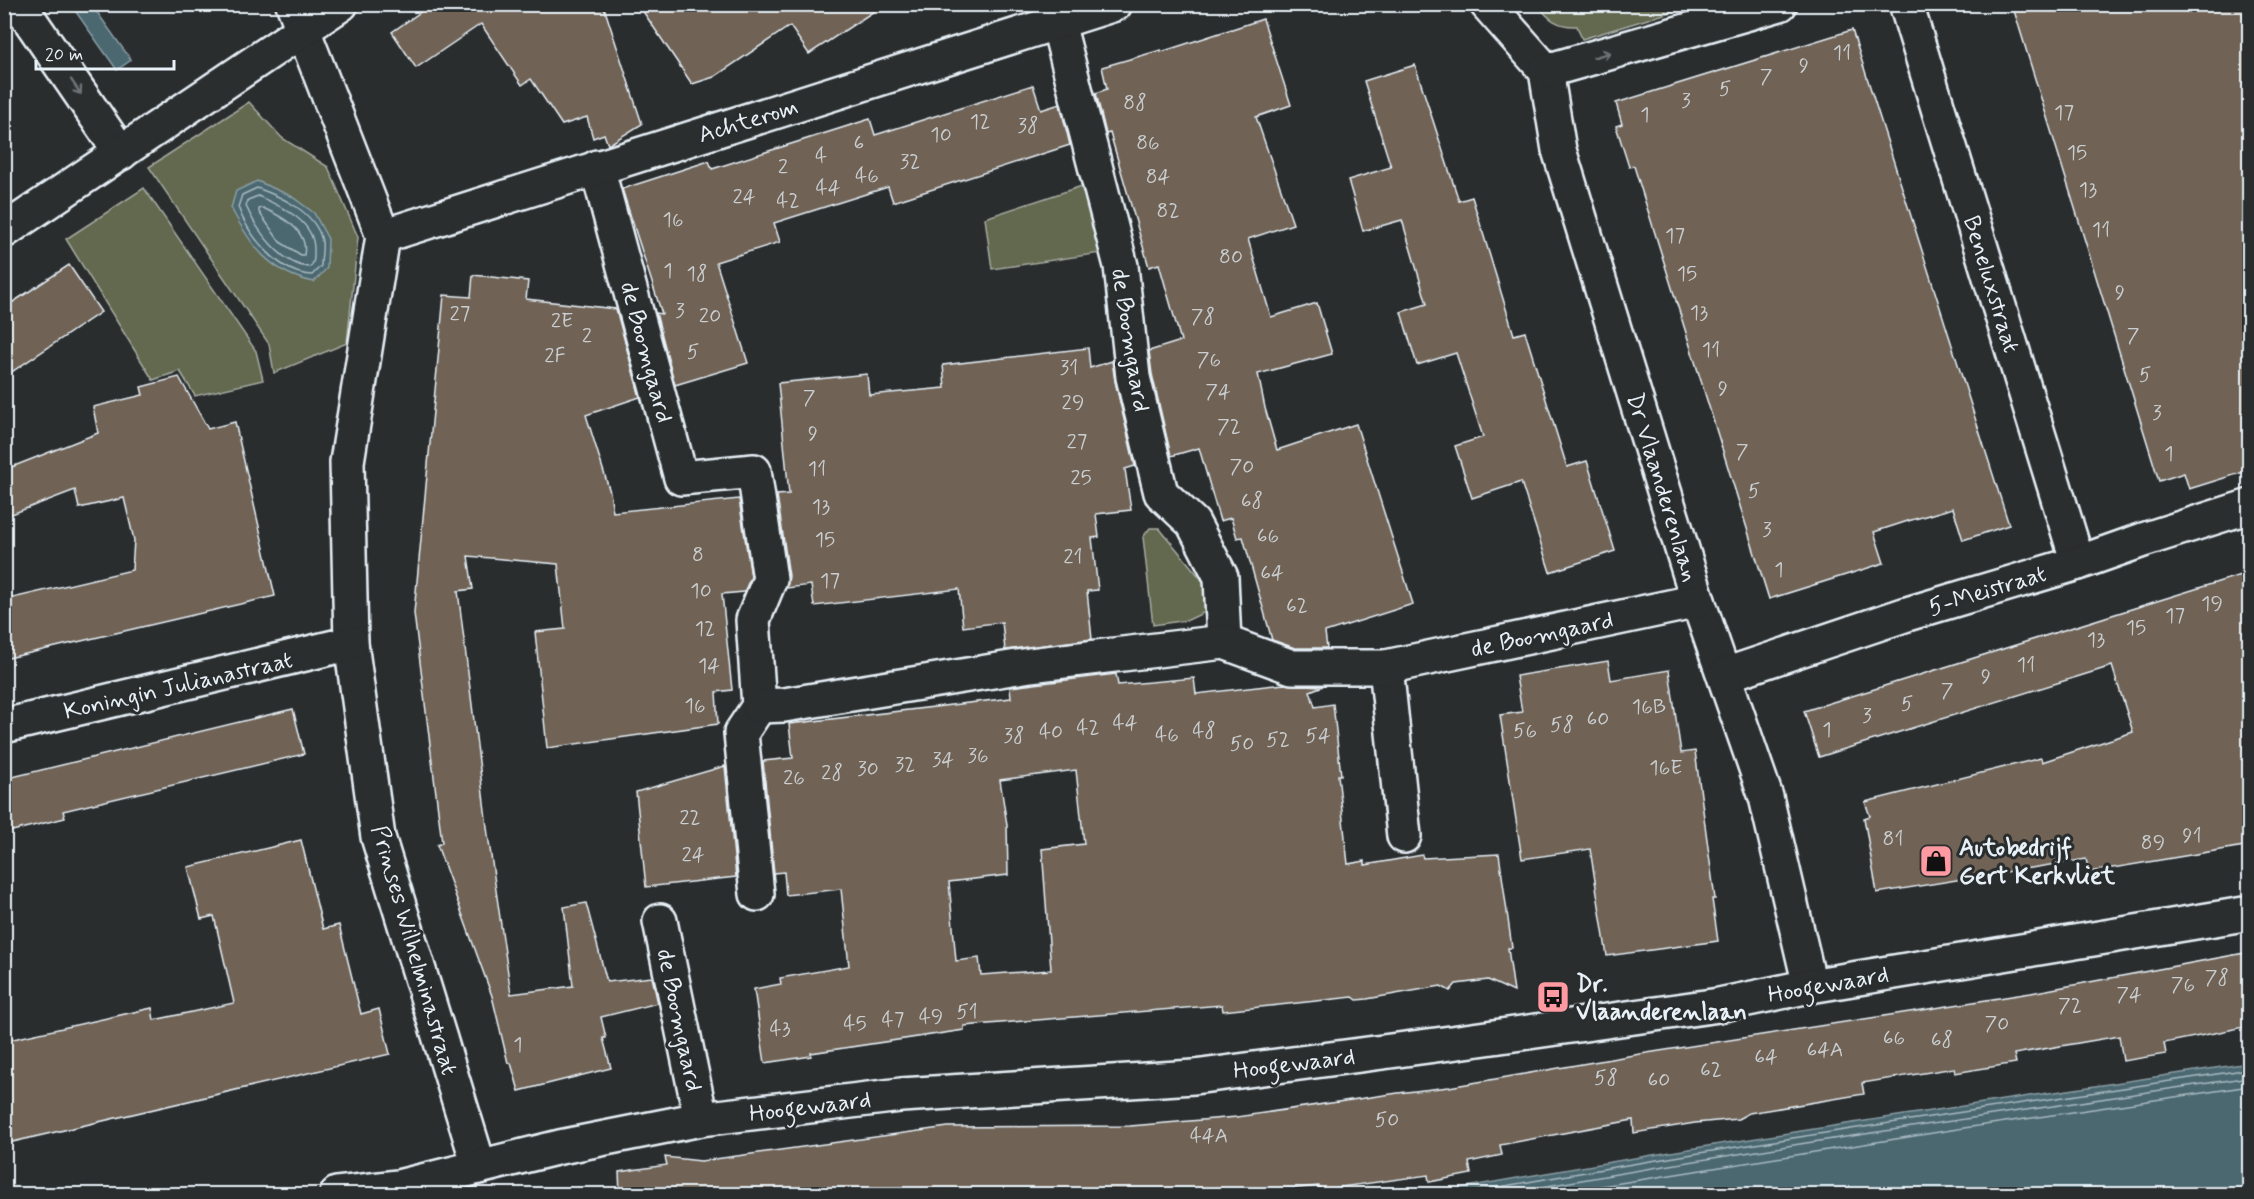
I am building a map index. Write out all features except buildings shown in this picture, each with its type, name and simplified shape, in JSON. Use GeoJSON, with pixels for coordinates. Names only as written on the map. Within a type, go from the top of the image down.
{"type":"FeatureCollection","features":[{"type":"Feature","properties":{"kind":"street"},"geometry":{"type":"LineString","coordinates":[[19,4],[121,153]]}},
{"type":"Feature","properties":{"kind":"street"},"geometry":{"type":"LineString","coordinates":[[4,231],[121,153],[298,17],[341,4]]}},
{"type":"Feature","properties":{"kind":"street","name":"Achterom"},"geometry":{"type":"LineString","coordinates":[[382,236],[1115,4]]}},
{"type":"Feature","properties":{"kind":"street"},"geometry":{"type":"LineString","coordinates":[[1487,4],[1546,71],[1780,4]]}},
{"type":"Feature","properties":{"kind":"street","name":"Beneluxstraat"},"geometry":{"type":"LineString","coordinates":[[1906,4],[2078,563]]}},
{"type":"Feature","properties":{"kind":"street","name":"Prinses Wilhelminastraat"},"geometry":{"type":"LineString","coordinates":[[298,17],[382,236],[347,462],[351,643],[378,837],[479,1166]]}},
{"type":"Feature","properties":{"kind":"street","name":"de Boomgaard"},"geometry":{"type":"LineString","coordinates":[[1058,23],[1121,266],[1133,377],[1161,493],[1192,523],[1221,577],[1224,642]]}},
{"type":"Feature","properties":{"kind":"street","name":"Dr Vlaanderenlaan"},"geometry":{"type":"LineString","coordinates":[[1546,71],[1559,150],[1698,601],[1766,797],[1810,986]]}},
{"type":"Feature","properties":{"kind":"street","name":"de Boomgaard"},"geometry":{"type":"LineString","coordinates":[[597,167],[681,478],[754,471],[770,579],[753,620],[759,706],[784,705],[1030,665],[1224,642],[1292,667],[1386,667],[1698,601]]}},
{"type":"Feature","properties":{"kind":"street","name":"5-Meistraat"},"geometry":{"type":"LineString","coordinates":[[1725,675],[1907,614],[2078,563],[2250,506]]}},
{"type":"Feature","properties":{"kind":"street","name":"Koningin Julianastraat"},"geometry":{"type":"LineString","coordinates":[[4,726],[351,643]]}},
{"type":"Feature","properties":{"kind":"street"},"geometry":{"type":"LineString","coordinates":[[1386,667],[1404,836]]}},
{"type":"Feature","properties":{"kind":"street"},"geometry":{"type":"LineString","coordinates":[[757,894],[741,733],[759,706]]}},
{"type":"Feature","properties":{"kind":"street","name":"Hoogewaard"},"geometry":{"type":"LineString","coordinates":[[337,1194],[398,1186],[560,1147],[701,1119],[901,1095],[1194,1077],[1719,1005],[1810,986],[2250,913]]}},
{"type":"Feature","properties":{"kind":"street","name":"de Boomgaard"},"geometry":{"type":"LineString","coordinates":[[660,921],[701,1119]]}},
{"type":"Feature","properties":{"kind":"green space"},"geometry":{"type":"Polygon","coordinates":[[[1538,5],[1694,5],[1582,39],[1577,26],[1554,21],[1538,5]]]}},
{"type":"Feature","properties":{"kind":"green space"},"geometry":{"type":"Polygon","coordinates":[[[249,102],[282,138],[328,167],[358,237],[347,343],[274,373],[269,344],[149,167],[249,102]]]}},
{"type":"Feature","properties":{"kind":"green space"},"geometry":{"type":"Polygon","coordinates":[[[1082,186],[1101,253],[992,269],[985,218],[1082,186]]]}},
{"type":"Feature","properties":{"kind":"green space"},"geometry":{"type":"Polygon","coordinates":[[[144,188],[256,351],[263,380],[195,396],[180,371],[153,380],[66,239],[144,188]]]}},
{"type":"Feature","properties":{"kind":"green space"},"geometry":{"type":"Polygon","coordinates":[[[1150,528],[1159,528],[1222,604],[1188,620],[1153,625],[1143,537],[1150,528]]]}},
{"type":"Feature","properties":{"kind":"water"},"geometry":{"type":"Polygon","coordinates":[[[71,5],[92,5],[131,60],[117,70],[71,5]]]}},
{"type":"Feature","properties":{"kind":"water"},"geometry":{"type":"Polygon","coordinates":[[[257,181],[291,196],[314,213],[328,239],[327,268],[314,282],[299,278],[274,265],[254,246],[231,208],[236,191],[257,181]]]}},
{"type":"Feature","properties":{"kind":"water"},"geometry":{"type":"Polygon","coordinates":[[[2249,1063],[2249,1194],[1428,1194],[1735,1141],[2249,1063]]]}},
{"type":"Feature","properties":{"kind":"place","name":"Autobedrijf Gert Kerkvliet"},"geometry":{"type":"Point","coordinates":[1936,861]}},
{"type":"Feature","properties":{"kind":"place","name":"Dr. Vlaanderenlaan"},"geometry":{"type":"Point","coordinates":[1553,997]}}]}
